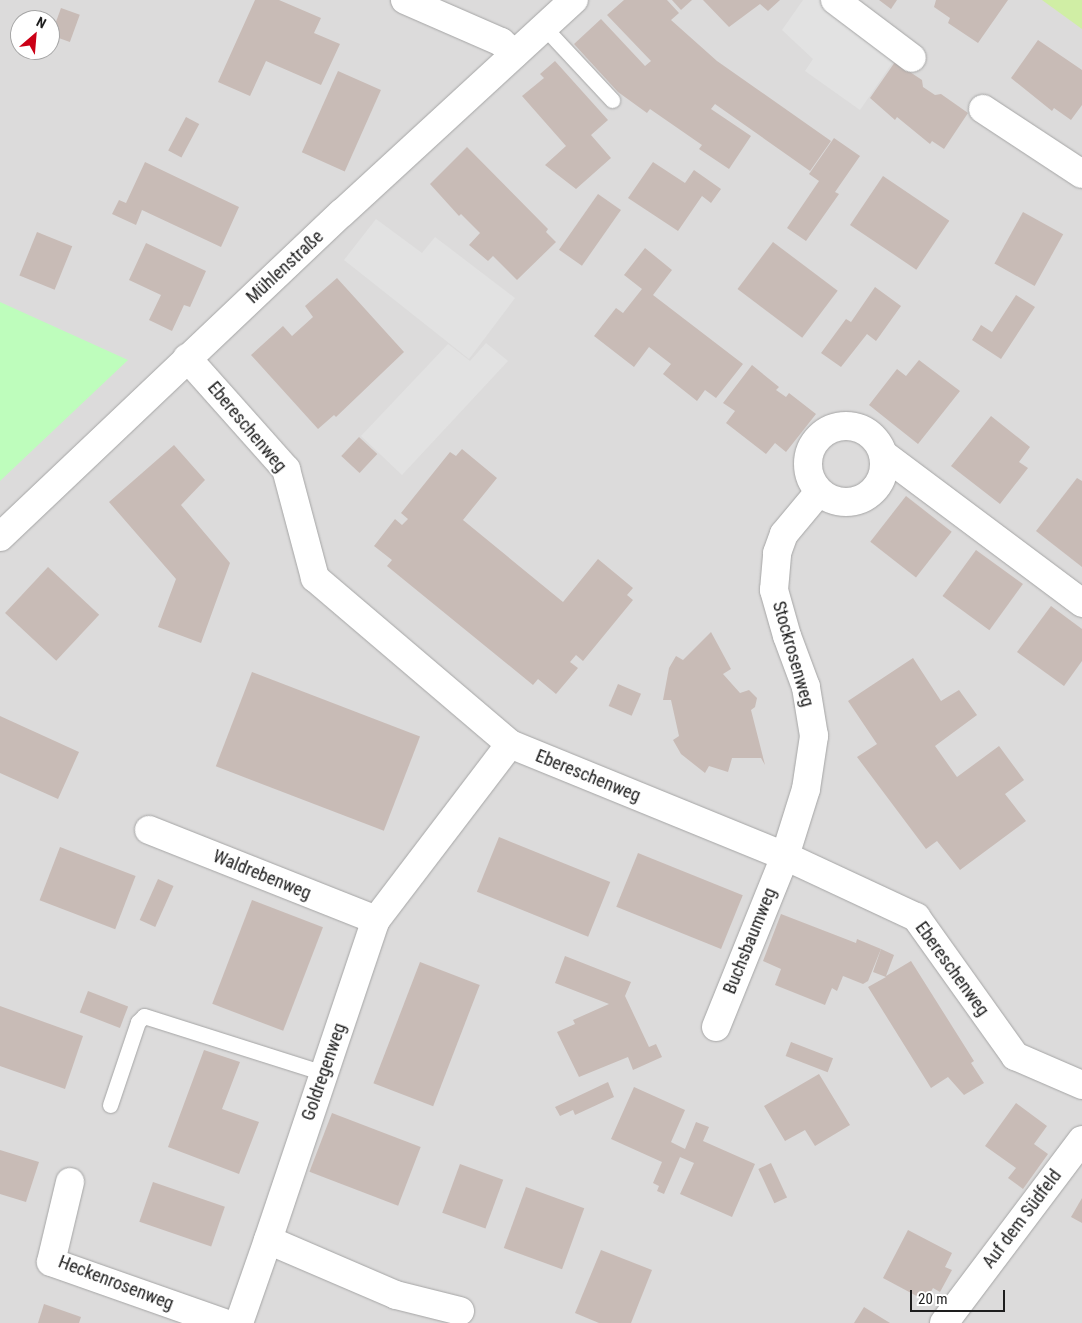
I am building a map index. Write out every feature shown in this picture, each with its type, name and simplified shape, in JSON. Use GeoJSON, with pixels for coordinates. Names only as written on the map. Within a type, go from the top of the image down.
{"type":"FeatureCollection","features":[{"type":"Feature","properties":{"kind":"street"},"geometry":{"type":"LineString","coordinates":[[405,0],[501,42],[515,54]]}},
{"type":"Feature","properties":{"kind":"street","name":"Mühlenstraße"},"geometry":{"type":"LineString","coordinates":[[0,537],[188,358],[574,0]]}},
{"type":"Feature","properties":{"kind":"street"},"geometry":{"type":"LineString","coordinates":[[835,0],[912,58]]}},
{"type":"Feature","properties":{"kind":"street"},"geometry":{"type":"LineString","coordinates":[[983,109],[1082,174]]}},
{"type":"Feature","properties":{"kind":"street","name":"Ebereschenweg"},"geometry":{"type":"LineString","coordinates":[[188,358],[286,468],[315,578],[510,744],[785,856],[916,917],[1015,1056],[1082,1085]]}},
{"type":"Feature","properties":{"kind":"street"},"geometry":{"type":"LineString","coordinates":[[883,454],[882,478],[866,498],[841,502],[819,492],[808,469],[813,445],[821,435],[832,428],[857,428],[869,434],[883,454],[1082,603]]}},
{"type":"Feature","properties":{"kind":"street","name":"Stockrosenweg"},"geometry":{"type":"LineString","coordinates":[[785,856],[806,789],[814,736],[806,687],[787,636],[774,590],[777,552],[784,534],[819,492]]}},
{"type":"Feature","properties":{"kind":"street","name":"Goldregenweg"},"geometry":{"type":"LineString","coordinates":[[268,1240],[376,920],[510,744]]}},
{"type":"Feature","properties":{"kind":"street","name":"Waldrebenweg"},"geometry":{"type":"LineString","coordinates":[[149,830],[376,920]]}},
{"type":"Feature","properties":{"kind":"street","name":"Buchsbaumweg"},"geometry":{"type":"LineString","coordinates":[[716,1027],[785,856]]}},
{"type":"Feature","properties":{"kind":"street","name":"Auf dem Südfeld"},"geometry":{"type":"LineString","coordinates":[[944,1323],[1082,1140]]}},
{"type":"Feature","properties":{"kind":"street","name":"Heckenrosenweg"},"geometry":{"type":"LineString","coordinates":[[70,1182],[51,1262],[224,1323]]}},
{"type":"Feature","properties":{"kind":"street"},"geometry":{"type":"LineString","coordinates":[[240,1323],[268,1240],[396,1295],[460,1311]]}},
{"type":"Feature","properties":{"kind":"lane"},"geometry":{"type":"LineString","coordinates":[[544,27],[612,100]]}},
{"type":"Feature","properties":{"kind":"lane"},"geometry":{"type":"LineString","coordinates":[[110,1105],[138,1022],[144,1016],[324,1074]]}},
{"type":"Feature","properties":{"kind":"shaded area"},"geometry":{"type":"Polygon","coordinates":[[[0,0],[1082,0],[1082,1323],[0,1323],[0,0]]]}},
{"type":"Feature","properties":{"kind":"shaded area"},"geometry":{"type":"Polygon","coordinates":[[[803,0],[819,0],[897,56],[860,110],[805,71],[813,59],[782,30],[803,0]]]}},
{"type":"Feature","properties":{"kind":"shaded area"},"geometry":{"type":"Polygon","coordinates":[[[376,219],[422,253],[435,237],[515,298],[469,359],[344,260],[376,219]]]}},
{"type":"Feature","properties":{"kind":"shaded area"},"geometry":{"type":"Polygon","coordinates":[[[486,343],[508,361],[402,475],[361,436],[448,344],[470,361],[486,343]]]}},
{"type":"Feature","properties":{"kind":"green space"},"geometry":{"type":"Polygon","coordinates":[[[1042,0],[1082,0],[1082,29],[1042,0]]]}},
{"type":"Feature","properties":{"kind":"green space"},"geometry":{"type":"Polygon","coordinates":[[[0,302],[128,360],[0,481],[0,302]]]}},
{"type":"Feature","properties":{"kind":"building"},"geometry":{"type":"Polygon","coordinates":[[[255,0],[279,0],[321,18],[314,33],[340,44],[321,85],[266,61],[250,96],[218,82],[255,0]]]}},
{"type":"Feature","properties":{"kind":"building"},"geometry":{"type":"Polygon","coordinates":[[[624,0],[667,0],[679,13],[671,20],[717,61],[831,141],[810,171],[715,104],[711,109],[751,136],[729,169],[699,149],[702,145],[650,109],[647,113],[618,92],[574,44],[601,19],[645,66],[651,61],[607,15],[624,0]]]}},
{"type":"Feature","properties":{"kind":"building"},"geometry":{"type":"Polygon","coordinates":[[[672,0],[692,0],[681,10],[672,0]]]}},
{"type":"Feature","properties":{"kind":"building"},"geometry":{"type":"Polygon","coordinates":[[[703,0],[780,0],[768,11],[760,4],[729,27],[703,0]]]}},
{"type":"Feature","properties":{"kind":"building"},"geometry":{"type":"Polygon","coordinates":[[[879,0],[897,0],[891,9],[879,0]]]}},
{"type":"Feature","properties":{"kind":"building"},"geometry":{"type":"Polygon","coordinates":[[[936,0],[1008,0],[978,43],[948,23],[950,18],[934,7],[936,0]]]}},
{"type":"Feature","properties":{"kind":"building"},"geometry":{"type":"Polygon","coordinates":[[[61,8],[80,15],[70,42],[60,38],[61,8]]]}},
{"type":"Feature","properties":{"kind":"building"},"geometry":{"type":"Polygon","coordinates":[[[1038,40],[1082,70],[1082,105],[1071,120],[1054,108],[1052,111],[1011,78],[1038,40]]]}},
{"type":"Feature","properties":{"kind":"building"},"geometry":{"type":"Polygon","coordinates":[[[555,61],[608,120],[591,135],[611,158],[576,189],[545,165],[566,146],[522,96],[544,78],[540,74],[555,61]]]}},
{"type":"Feature","properties":{"kind":"building"},"geometry":{"type":"Polygon","coordinates":[[[895,62],[922,80],[923,87],[935,95],[941,94],[968,113],[944,149],[932,141],[930,144],[897,117],[895,120],[870,98],[895,62]]]}},
{"type":"Feature","properties":{"kind":"building"},"geometry":{"type":"Polygon","coordinates":[[[338,71],[381,90],[345,171],[302,152],[338,71]]]}},
{"type":"Feature","properties":{"kind":"building"},"geometry":{"type":"Polygon","coordinates":[[[186,117],[199,124],[181,158],[168,151],[186,117]]]}},
{"type":"Feature","properties":{"kind":"building"},"geometry":{"type":"Polygon","coordinates":[[[834,138],[860,156],[835,192],[839,194],[806,241],[787,228],[819,181],[809,174],[834,138]]]}},
{"type":"Feature","properties":{"kind":"building"},"geometry":{"type":"Polygon","coordinates":[[[467,147],[548,229],[546,232],[556,242],[517,280],[493,256],[488,261],[469,245],[480,233],[461,214],[459,216],[430,184],[467,147]]]}},
{"type":"Feature","properties":{"kind":"building"},"geometry":{"type":"Polygon","coordinates":[[[145,162],[239,207],[221,247],[142,210],[136,225],[112,214],[119,200],[126,203],[145,162]]]}},
{"type":"Feature","properties":{"kind":"building"},"geometry":{"type":"Polygon","coordinates":[[[653,162],[685,183],[694,170],[721,189],[711,203],[702,196],[678,231],[628,198],[653,162]]]}},
{"type":"Feature","properties":{"kind":"building"},"geometry":{"type":"Polygon","coordinates":[[[883,176],[949,221],[916,270],[850,225],[883,176]]]}},
{"type":"Feature","properties":{"kind":"building"},"geometry":{"type":"Polygon","coordinates":[[[598,194],[621,210],[582,266],[559,250],[598,194]]]}},
{"type":"Feature","properties":{"kind":"building"},"geometry":{"type":"Polygon","coordinates":[[[1023,212],[1063,234],[1035,286],[994,264],[1023,212]]]}},
{"type":"Feature","properties":{"kind":"building"},"geometry":{"type":"Polygon","coordinates":[[[37,232],[72,246],[55,290],[19,276],[37,232]]]}},
{"type":"Feature","properties":{"kind":"building"},"geometry":{"type":"Polygon","coordinates":[[[773,242],[838,291],[802,338],[737,289],[773,242]]]}},
{"type":"Feature","properties":{"kind":"building"},"geometry":{"type":"Polygon","coordinates":[[[146,243],[206,271],[190,307],[184,305],[172,331],[149,320],[161,295],[129,280],[146,243]]]}},
{"type":"Feature","properties":{"kind":"building"},"geometry":{"type":"Polygon","coordinates":[[[645,248],[672,270],[653,295],[743,364],[716,398],[705,390],[697,401],[663,374],[671,364],[649,347],[634,367],[594,336],[616,308],[623,313],[642,289],[624,275],[645,248]]]}},
{"type":"Feature","properties":{"kind":"building"},"geometry":{"type":"Polygon","coordinates":[[[337,278],[404,352],[336,417],[334,415],[318,429],[251,355],[283,326],[292,336],[313,317],[305,306],[337,278]]]}},
{"type":"Feature","properties":{"kind":"building"},"geometry":{"type":"Polygon","coordinates":[[[875,287],[901,306],[876,341],[867,334],[841,367],[821,353],[846,319],[851,322],[875,287]]]}},
{"type":"Feature","properties":{"kind":"building"},"geometry":{"type":"Polygon","coordinates":[[[1016,295],[1035,307],[1001,359],[972,340],[981,325],[992,332],[1016,295]]]}},
{"type":"Feature","properties":{"kind":"building"},"geometry":{"type":"Polygon","coordinates":[[[919,360],[960,391],[918,444],[869,405],[897,369],[906,376],[919,360]]]}},
{"type":"Feature","properties":{"kind":"building"},"geometry":{"type":"Polygon","coordinates":[[[752,365],[779,387],[776,390],[786,397],[789,393],[816,414],[786,452],[775,443],[766,454],[726,423],[735,411],[723,403],[752,365]]]}},
{"type":"Feature","properties":{"kind":"building"},"geometry":{"type":"Polygon","coordinates":[[[991,416],[1030,447],[1019,462],[1028,468],[1000,504],[951,466],[991,416]]]}},
{"type":"Feature","properties":{"kind":"building"},"geometry":{"type":"Polygon","coordinates":[[[359,437],[377,454],[360,473],[341,456],[359,437]]]}},
{"type":"Feature","properties":{"kind":"building"},"geometry":{"type":"Polygon","coordinates":[[[174,445],[205,480],[181,505],[230,563],[201,643],[158,627],[176,579],[109,502],[174,445]]]}},
{"type":"Feature","properties":{"kind":"building"},"geometry":{"type":"Polygon","coordinates":[[[462,449],[497,478],[463,520],[563,602],[598,559],[633,588],[627,595],[633,600],[583,661],[576,655],[570,662],[578,668],[556,694],[538,679],[533,685],[387,566],[392,560],[374,546],[395,519],[402,525],[408,519],[401,513],[450,452],[456,456],[462,449]]]}},
{"type":"Feature","properties":{"kind":"building"},"geometry":{"type":"Polygon","coordinates":[[[1077,478],[1082,481],[1082,567],[1036,531],[1077,478]]]}},
{"type":"Feature","properties":{"kind":"building"},"geometry":{"type":"Polygon","coordinates":[[[906,496],[952,532],[916,577],[870,542],[906,496]]]}},
{"type":"Feature","properties":{"kind":"building"},"geometry":{"type":"Polygon","coordinates":[[[976,550],[1023,584],[989,630],[942,596],[976,550]]]}},
{"type":"Feature","properties":{"kind":"building"},"geometry":{"type":"Polygon","coordinates":[[[48,567],[99,615],[56,661],[5,613],[48,567]]]}},
{"type":"Feature","properties":{"kind":"building"},"geometry":{"type":"Polygon","coordinates":[[[1051,606],[1082,629],[1082,661],[1064,686],[1017,652],[1051,606]]]}},
{"type":"Feature","properties":{"kind":"building"},"geometry":{"type":"Polygon","coordinates":[[[711,632],[731,669],[723,674],[740,693],[749,690],[757,698],[755,707],[751,710],[765,765],[761,758],[732,758],[728,772],[709,766],[705,773],[681,754],[673,740],[679,736],[671,700],[663,700],[669,668],[676,656],[683,660],[711,632]]]}},
{"type":"Feature","properties":{"kind":"building"},"geometry":{"type":"Polygon","coordinates":[[[913,658],[941,701],[959,690],[977,715],[935,746],[957,777],[999,746],[1024,780],[1005,794],[1026,821],[960,870],[937,841],[926,849],[857,757],[877,744],[848,701],[913,658]]]}},
{"type":"Feature","properties":{"kind":"building"},"geometry":{"type":"Polygon","coordinates":[[[252,672],[420,737],[384,831],[216,766],[252,672]]]}},
{"type":"Feature","properties":{"kind":"building"},"geometry":{"type":"Polygon","coordinates":[[[618,684],[641,694],[632,716],[609,706],[618,684]]]}},
{"type":"Feature","properties":{"kind":"building"},"geometry":{"type":"Polygon","coordinates":[[[0,716],[79,752],[58,799],[0,773],[0,716]]]}},
{"type":"Feature","properties":{"kind":"building"},"geometry":{"type":"Polygon","coordinates":[[[499,837],[610,882],[588,937],[477,892],[499,837]]]}},
{"type":"Feature","properties":{"kind":"building"},"geometry":{"type":"Polygon","coordinates":[[[60,847],[136,876],[115,929],[40,900],[60,847]]]}},
{"type":"Feature","properties":{"kind":"building"},"geometry":{"type":"Polygon","coordinates":[[[638,853],[743,895],[721,949],[616,907],[638,853]]]}},
{"type":"Feature","properties":{"kind":"building"},"geometry":{"type":"Polygon","coordinates":[[[158,879],[174,886],[155,927],[140,920],[158,879]]]}},
{"type":"Feature","properties":{"kind":"building"},"geometry":{"type":"Polygon","coordinates":[[[252,900],[323,927],[283,1031],[212,1004],[252,900]]]}},
{"type":"Feature","properties":{"kind":"building"},"geometry":{"type":"Polygon","coordinates":[[[781,914],[856,943],[857,939],[881,949],[868,981],[863,984],[843,976],[837,991],[832,988],[825,1005],[775,985],[781,969],[763,961],[781,914]]]}},
{"type":"Feature","properties":{"kind":"building"},"geometry":{"type":"Polygon","coordinates":[[[881,949],[894,955],[886,976],[911,961],[974,1061],[971,1063],[984,1083],[964,1095],[948,1077],[931,1088],[868,987],[886,977],[873,972],[881,949]]]}},
{"type":"Feature","properties":{"kind":"building"},"geometry":{"type":"Polygon","coordinates":[[[565,956],[631,982],[625,996],[649,1047],[656,1044],[662,1057],[633,1070],[628,1057],[579,1077],[557,1032],[575,1024],[573,1020],[609,1004],[555,983],[565,956]]]}},
{"type":"Feature","properties":{"kind":"building"},"geometry":{"type":"Polygon","coordinates":[[[420,962],[480,985],[433,1106],[373,1083],[420,962]]]}},
{"type":"Feature","properties":{"kind":"building"},"geometry":{"type":"Polygon","coordinates":[[[88,991],[128,1006],[120,1028],[80,1012],[88,991]]]}},
{"type":"Feature","properties":{"kind":"building"},"geometry":{"type":"Polygon","coordinates":[[[0,1006],[83,1036],[65,1089],[0,1066],[0,1006]]]}},
{"type":"Feature","properties":{"kind":"building"},"geometry":{"type":"Polygon","coordinates":[[[791,1042],[833,1058],[828,1072],[786,1056],[791,1042]]]}},
{"type":"Feature","properties":{"kind":"building"},"geometry":{"type":"Polygon","coordinates":[[[204,1050],[240,1062],[222,1109],[259,1122],[239,1174],[168,1147],[204,1050]]]}},
{"type":"Feature","properties":{"kind":"building"},"geometry":{"type":"Polygon","coordinates":[[[819,1074],[850,1125],[815,1146],[805,1130],[785,1141],[764,1106],[819,1074]]]}},
{"type":"Feature","properties":{"kind":"building"},"geometry":{"type":"Polygon","coordinates":[[[608,1082],[614,1097],[575,1115],[573,1110],[560,1116],[555,1107],[608,1082]]]}},
{"type":"Feature","properties":{"kind":"building"},"geometry":{"type":"Polygon","coordinates":[[[634,1087],[685,1110],[671,1142],[685,1149],[696,1122],[709,1127],[703,1141],[755,1164],[732,1217],[680,1194],[694,1163],[680,1157],[664,1194],[657,1191],[659,1186],[653,1183],[662,1162],[611,1139],[634,1087]]]}},
{"type":"Feature","properties":{"kind":"building"},"geometry":{"type":"Polygon","coordinates":[[[1016,1103],[1047,1126],[1034,1144],[1048,1154],[1023,1189],[1008,1178],[1016,1168],[985,1146],[1016,1103]]]}},
{"type":"Feature","properties":{"kind":"building"},"geometry":{"type":"Polygon","coordinates":[[[332,1113],[421,1147],[398,1206],[309,1172],[332,1113]]]}},
{"type":"Feature","properties":{"kind":"building"},"geometry":{"type":"Polygon","coordinates":[[[0,1150],[39,1162],[26,1202],[0,1194],[0,1150]]]}},
{"type":"Feature","properties":{"kind":"building"},"geometry":{"type":"Polygon","coordinates":[[[771,1163],[787,1197],[774,1203],[758,1169],[771,1163]]]}},
{"type":"Feature","properties":{"kind":"building"},"geometry":{"type":"Polygon","coordinates":[[[460,1164],[503,1180],[485,1229],[442,1213],[460,1164]]]}},
{"type":"Feature","properties":{"kind":"building"},"geometry":{"type":"Polygon","coordinates":[[[153,1182],[225,1207],[211,1246],[139,1222],[153,1182]]]}},
{"type":"Feature","properties":{"kind":"building"},"geometry":{"type":"Polygon","coordinates":[[[526,1187],[584,1208],[562,1269],[504,1248],[526,1187]]]}},
{"type":"Feature","properties":{"kind":"building"},"geometry":{"type":"Polygon","coordinates":[[[1082,1198],[1082,1223],[1071,1217],[1082,1198]]]}},
{"type":"Feature","properties":{"kind":"building"},"geometry":{"type":"Polygon","coordinates":[[[908,1230],[952,1253],[945,1267],[952,1270],[940,1292],[933,1288],[926,1301],[883,1278],[908,1230]]]}},
{"type":"Feature","properties":{"kind":"building"},"geometry":{"type":"Polygon","coordinates":[[[601,1250],[652,1270],[631,1323],[599,1323],[575,1313],[601,1250]]]}},
{"type":"Feature","properties":{"kind":"building"},"geometry":{"type":"Polygon","coordinates":[[[44,1304],[81,1317],[79,1323],[38,1323],[44,1304]]]}},
{"type":"Feature","properties":{"kind":"building"},"geometry":{"type":"Polygon","coordinates":[[[864,1307],[890,1323],[854,1323],[864,1307]]]}}]}
